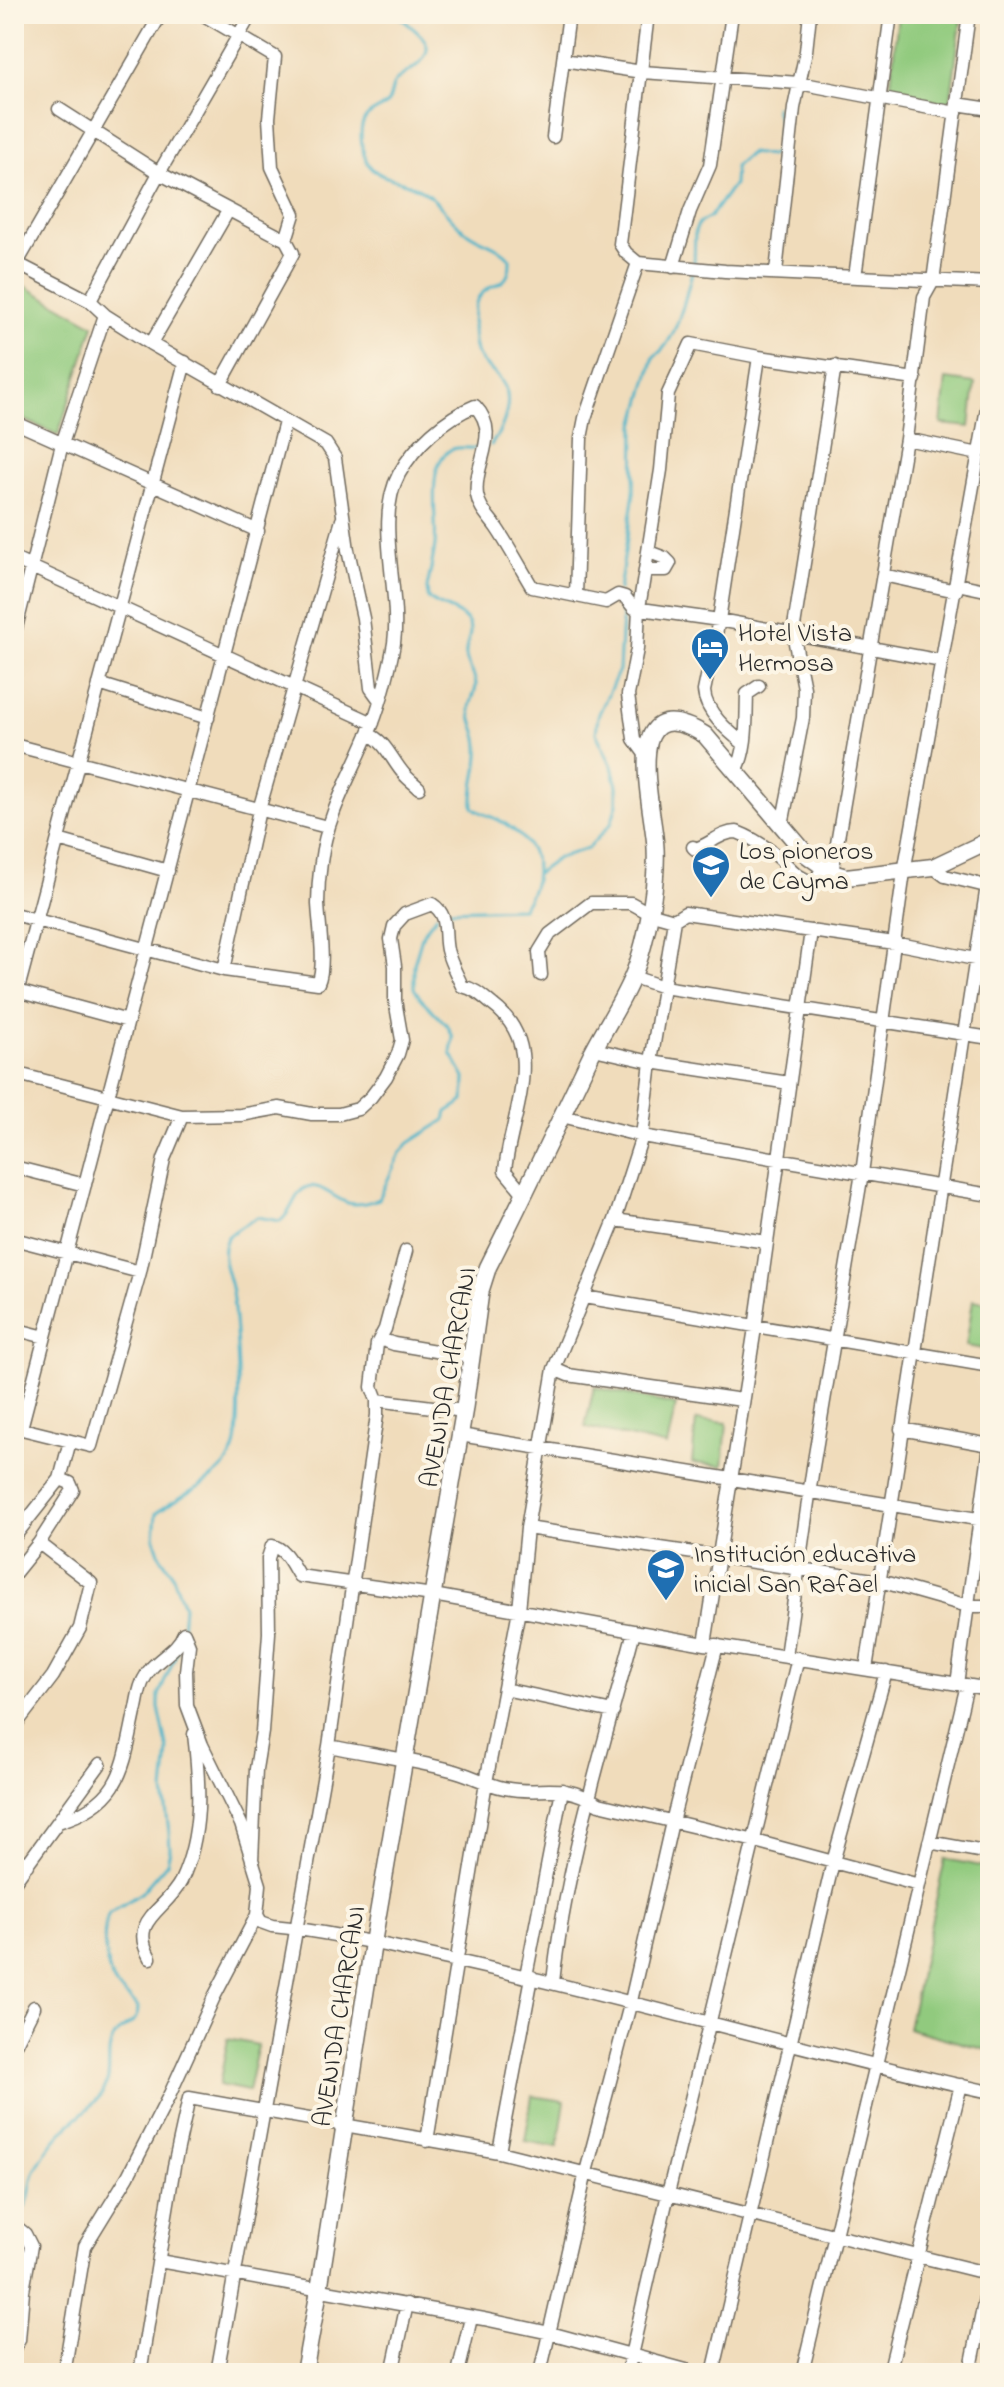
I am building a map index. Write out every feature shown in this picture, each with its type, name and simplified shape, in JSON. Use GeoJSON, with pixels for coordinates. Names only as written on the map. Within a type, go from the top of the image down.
{"type":"FeatureCollection","features":[{"type":"Feature","properties":{"kind":"main road"},"geometry":{"type":"LineString","coordinates":[[645,754],[648,738],[669,722],[689,726],[705,735],[807,855],[828,870],[846,877],[933,867],[990,840]]}},
{"type":"Feature","properties":{"kind":"main road","name":"AVENIDA CHARCANI"},"geometry":{"type":"LineString","coordinates":[[304,2373],[373,1943],[464,1411],[481,1289],[488,1267],[594,1049],[633,977],[655,874],[656,845],[645,754]]}},
{"type":"Feature","properties":{"kind":"street"},"geometry":{"type":"LineString","coordinates":[[161,14],[15,266],[90,301],[105,315],[151,344],[326,444],[335,458],[348,550],[363,618],[371,688],[379,699]]}},
{"type":"Feature","properties":{"kind":"street"},"geometry":{"type":"LineString","coordinates":[[202,14],[275,57],[269,118],[272,167],[294,214],[286,240]]}},
{"type":"Feature","properties":{"kind":"street"},"geometry":{"type":"LineString","coordinates":[[90,301],[159,173],[251,14]]}},
{"type":"Feature","properties":{"kind":"street"},"geometry":{"type":"LineString","coordinates":[[553,137],[569,14]]}},
{"type":"Feature","properties":{"kind":"street"},"geometry":{"type":"LineString","coordinates":[[648,14],[620,244],[638,263],[990,283]]}},
{"type":"Feature","properties":{"kind":"street"},"geometry":{"type":"LineString","coordinates":[[673,267],[690,211],[710,165],[732,14]]}},
{"type":"Feature","properties":{"kind":"street"},"geometry":{"type":"LineString","coordinates":[[776,272],[810,14]]}},
{"type":"Feature","properties":{"kind":"street"},"geometry":{"type":"LineString","coordinates":[[855,277],[891,14]]}},
{"type":"Feature","properties":{"kind":"street"},"geometry":{"type":"LineString","coordinates":[[693,847],[703,847],[713,839],[737,832],[777,856],[805,881],[814,882],[828,870],[871,648],[906,439],[924,297],[933,281],[969,14]]}},
{"type":"Feature","properties":{"kind":"street"},"geometry":{"type":"LineString","coordinates":[[563,60],[642,72],[799,83],[956,109],[990,109]]}},
{"type":"Feature","properties":{"kind":"street"},"geometry":{"type":"LineString","coordinates":[[59,109],[159,173],[286,240],[293,253],[220,385]]}},
{"type":"Feature","properties":{"kind":"street"},"geometry":{"type":"LineString","coordinates":[[151,344],[228,211]]}},
{"type":"Feature","properties":{"kind":"street"},"geometry":{"type":"LineString","coordinates":[[576,596],[581,438],[638,263]]}},
{"type":"Feature","properties":{"kind":"street"},"geometry":{"type":"LineString","coordinates":[[14,636],[62,444],[105,315]]}},
{"type":"Feature","properties":{"kind":"street"},"geometry":{"type":"LineString","coordinates":[[645,754],[634,739],[628,695],[661,470],[668,394],[691,344],[915,379]]}},
{"type":"Feature","properties":{"kind":"street"},"geometry":{"type":"LineString","coordinates":[[744,744],[716,717],[704,697],[719,620],[759,357]]}},
{"type":"Feature","properties":{"kind":"street"},"geometry":{"type":"LineString","coordinates":[[128,1021],[16,997],[185,362]]}},
{"type":"Feature","properties":{"kind":"street"},"geometry":{"type":"LineString","coordinates":[[782,825],[803,718],[804,688],[793,633],[835,366]]}},
{"type":"Feature","properties":{"kind":"street"},"geometry":{"type":"LineString","coordinates":[[627,2373],[755,1841],[792,1657],[798,1570],[862,1173],[904,872],[990,391]]}},
{"type":"Feature","properties":{"kind":"street"},"geometry":{"type":"LineString","coordinates":[[14,914],[224,970],[313,984],[319,981],[318,900],[327,827],[371,728],[391,660],[396,604],[389,545],[390,500],[399,474],[420,447],[444,422],[460,411],[475,406],[484,415],[488,428],[477,493],[481,507],[532,587],[606,602],[618,595],[624,596],[632,607],[942,661]]}},
{"type":"Feature","properties":{"kind":"street"},"geometry":{"type":"LineString","coordinates":[[14,422],[258,531]]}},
{"type":"Feature","properties":{"kind":"street"},"geometry":{"type":"LineString","coordinates":[[182,1116],[164,1159],[140,1272],[91,1446],[17,1427],[45,1337],[285,422]]}},
{"type":"Feature","properties":{"kind":"street"},"geometry":{"type":"LineString","coordinates":[[906,439],[979,454]]}},
{"type":"Feature","properties":{"kind":"street"},"geometry":{"type":"LineString","coordinates":[[224,970],[259,810],[344,512]]}},
{"type":"Feature","properties":{"kind":"street"},"geometry":{"type":"LineString","coordinates":[[645,570],[666,570],[670,563],[649,552]]}},
{"type":"Feature","properties":{"kind":"street"},"geometry":{"type":"LineString","coordinates":[[14,559],[294,686],[371,728],[393,756],[401,772],[419,788]]}},
{"type":"Feature","properties":{"kind":"street"},"geometry":{"type":"LineString","coordinates":[[883,575],[990,591]]}},
{"type":"Feature","properties":{"kind":"street"},"geometry":{"type":"LineString","coordinates":[[99,684],[208,718]]}},
{"type":"Feature","properties":{"kind":"street"},"geometry":{"type":"LineString","coordinates":[[736,771],[744,744],[747,694],[759,686]]}},
{"type":"Feature","properties":{"kind":"street"},"geometry":{"type":"LineString","coordinates":[[14,745],[327,827]]}},
{"type":"Feature","properties":{"kind":"street"},"geometry":{"type":"LineString","coordinates":[[58,840],[168,871]]}},
{"type":"Feature","properties":{"kind":"street"},"geometry":{"type":"LineString","coordinates":[[777,856],[800,846]]}},
{"type":"Feature","properties":{"kind":"street"},"geometry":{"type":"LineString","coordinates":[[866,1669],[988,886],[945,876],[933,867]]}},
{"type":"Feature","properties":{"kind":"street"},"geometry":{"type":"LineString","coordinates":[[541,975],[539,952],[550,934],[591,903],[631,903],[649,913],[674,920],[685,913],[894,943],[990,962]]}},
{"type":"Feature","properties":{"kind":"street"},"geometry":{"type":"LineString","coordinates":[[14,1073],[182,1116],[241,1115],[279,1108],[312,1114],[339,1114],[358,1109],[386,1077],[402,1040],[395,1000],[391,939],[394,926],[405,914],[432,904],[444,918],[447,951],[462,986],[474,989],[501,1010],[523,1046],[523,1076],[505,1171],[525,1195]]}},
{"type":"Feature","properties":{"kind":"street"},"geometry":{"type":"LineString","coordinates":[[427,2141],[486,1782],[519,1610],[527,1528],[554,1369],[615,1220],[642,1136],[674,920]]}},
{"type":"Feature","properties":{"kind":"street"},"geometry":{"type":"LineString","coordinates":[[540,2373],[586,2172],[631,2001],[711,1645],[719,1558],[811,931]]}},
{"type":"Feature","properties":{"kind":"street"},"geometry":{"type":"LineString","coordinates":[[633,977],[663,987],[990,1038]]}},
{"type":"Feature","properties":{"kind":"street"},"geometry":{"type":"LineString","coordinates":[[594,1049],[651,1062],[789,1083]]}},
{"type":"Feature","properties":{"kind":"street"},"geometry":{"type":"LineString","coordinates":[[562,1116],[642,1136],[990,1195]]}},
{"type":"Feature","properties":{"kind":"street"},"geometry":{"type":"LineString","coordinates":[[14,1167],[85,1185]]}},
{"type":"Feature","properties":{"kind":"street"},"geometry":{"type":"LineString","coordinates":[[615,1220],[767,1242]]}},
{"type":"Feature","properties":{"kind":"street"},"geometry":{"type":"LineString","coordinates":[[14,1239],[140,1272]]}},
{"type":"Feature","properties":{"kind":"street"},"geometry":{"type":"LineString","coordinates":[[217,2373],[329,1746],[377,1415],[377,1400],[372,1387],[380,1339],[406,1251]]}},
{"type":"Feature","properties":{"kind":"street"},"geometry":{"type":"LineString","coordinates":[[584,1297],[990,1366]]}},
{"type":"Feature","properties":{"kind":"street"},"geometry":{"type":"LineString","coordinates":[[14,1329],[45,1337]]}},
{"type":"Feature","properties":{"kind":"street"},"geometry":{"type":"LineString","coordinates":[[380,1339],[471,1357]]}},
{"type":"Feature","properties":{"kind":"street"},"geometry":{"type":"LineString","coordinates":[[554,1369],[568,1375],[742,1400]]}},
{"type":"Feature","properties":{"kind":"street"},"geometry":{"type":"LineString","coordinates":[[377,1400],[464,1411]]}},
{"type":"Feature","properties":{"kind":"street"},"geometry":{"type":"LineString","coordinates":[[802,2373],[929,1842],[962,1684],[968,1606],[985,1520],[990,1445],[901,1429]]}},
{"type":"Feature","properties":{"kind":"street"},"geometry":{"type":"LineString","coordinates":[[460,1435],[985,1520]]}},
{"type":"Feature","properties":{"kind":"street"},"geometry":{"type":"LineString","coordinates":[[14,1537],[60,1479],[70,1441]]}},
{"type":"Feature","properties":{"kind":"street"},"geometry":{"type":"LineString","coordinates":[[14,1574],[39,1543],[73,1490],[70,1483],[60,1479]]}},
{"type":"Feature","properties":{"kind":"street"},"geometry":{"type":"LineString","coordinates":[[527,1528],[880,1581],[968,1606],[990,1606]]}},
{"type":"Feature","properties":{"kind":"street"},"geometry":{"type":"LineString","coordinates":[[14,1727],[53,1676],[80,1628],[91,1583],[39,1543]]}},
{"type":"Feature","properties":{"kind":"street"},"geometry":{"type":"LineString","coordinates":[[252,1861],[256,1769],[262,1732],[269,1633],[268,1558],[272,1546],[279,1547],[299,1576],[433,1595],[711,1645],[990,1689]]}},
{"type":"Feature","properties":{"kind":"street"},"geometry":{"type":"LineString","coordinates":[[553,1982],[557,1947],[590,1798],[634,1631]]}},
{"type":"Feature","properties":{"kind":"street"},"geometry":{"type":"LineString","coordinates":[[58,1822],[84,1814],[119,1777],[126,1762],[143,1680],[160,1659],[180,1644],[184,1633],[189,1645],[187,1705],[241,1824],[260,1885],[257,1915],[128,2176],[85,2246],[64,2373]]}},
{"type":"Feature","properties":{"kind":"street"},"geometry":{"type":"LineString","coordinates":[[713,2373],[833,1862],[886,1672]]}},
{"type":"Feature","properties":{"kind":"street"},"geometry":{"type":"LineString","coordinates":[[504,1689],[613,1712]]}},
{"type":"Feature","properties":{"kind":"street"},"geometry":{"type":"LineString","coordinates":[[150,1958],[142,1944],[145,1926],[154,1912],[171,1899],[196,1844],[198,1774],[192,1719]]}},
{"type":"Feature","properties":{"kind":"street"},"geometry":{"type":"LineString","coordinates":[[329,1746],[450,1770],[503,1788],[580,1793],[599,1804],[755,1841],[919,1885]]}},
{"type":"Feature","properties":{"kind":"street"},"geometry":{"type":"LineString","coordinates":[[14,1882],[100,1764]]}},
{"type":"Feature","properties":{"kind":"street"},"geometry":{"type":"LineString","coordinates":[[499,2152],[562,1790]]}},
{"type":"Feature","properties":{"kind":"street"},"geometry":{"type":"LineString","coordinates":[[929,1842],[990,1853]]}},
{"type":"Feature","properties":{"kind":"street"},"geometry":{"type":"LineString","coordinates":[[14,1856],[27,1865]]}},
{"type":"Feature","properties":{"kind":"street"},"geometry":{"type":"LineString","coordinates":[[257,1915],[261,1922],[529,1976],[791,2046],[990,2092]]}},
{"type":"Feature","properties":{"kind":"street"},"geometry":{"type":"LineString","coordinates":[[14,2047],[34,2007]]}},
{"type":"Feature","properties":{"kind":"street"},"geometry":{"type":"LineString","coordinates":[[889,2373],[961,2085]]}},
{"type":"Feature","properties":{"kind":"street"},"geometry":{"type":"LineString","coordinates":[[140,2373],[174,2166],[189,2098],[499,2152],[990,2273],[970,2373]]}},
{"type":"Feature","properties":{"kind":"street"},"geometry":{"type":"LineString","coordinates":[[14,2348],[19,2340],[31,2246],[17,2227]]}},
{"type":"Feature","properties":{"kind":"street"},"geometry":{"type":"LineString","coordinates":[[159,2261],[407,2304],[550,2333],[697,2373]]}},
{"type":"Feature","properties":{"kind":"street"},"geometry":{"type":"LineString","coordinates":[[392,2373],[407,2304]]}},
{"type":"Feature","properties":{"kind":"street"},"geometry":{"type":"LineString","coordinates":[[458,2373],[471,2318]]}},
{"type":"Feature","properties":{"kind":"green space"},"geometry":{"type":"Polygon","coordinates":[[[898,14],[962,14],[950,104],[890,93],[898,14]]]}},
{"type":"Feature","properties":{"kind":"green space"},"geometry":{"type":"Polygon","coordinates":[[[23,285],[94,325],[58,435],[14,415],[14,311],[23,285]]]}},
{"type":"Feature","properties":{"kind":"green space"},"geometry":{"type":"Polygon","coordinates":[[[946,379],[975,383],[970,427],[941,424],[946,379]]]}},
{"type":"Feature","properties":{"kind":"green space"},"geometry":{"type":"Polygon","coordinates":[[[973,1300],[990,1303],[990,1350],[966,1346],[973,1300]]]}},
{"type":"Feature","properties":{"kind":"green space"},"geometry":{"type":"Polygon","coordinates":[[[594,1387],[676,1405],[667,1446],[585,1427],[594,1387]]]}},
{"type":"Feature","properties":{"kind":"green space"},"geometry":{"type":"Polygon","coordinates":[[[696,1420],[727,1423],[723,1466],[692,1463],[696,1420]]]}},
{"type":"Feature","properties":{"kind":"green space"},"geometry":{"type":"Polygon","coordinates":[[[945,1859],[990,1868],[990,2051],[908,2028],[945,1859]]]}},
{"type":"Feature","properties":{"kind":"green space"},"geometry":{"type":"Polygon","coordinates":[[[228,2039],[258,2045],[248,2091],[219,2085],[228,2039]]]}},
{"type":"Feature","properties":{"kind":"green space"},"geometry":{"type":"Polygon","coordinates":[[[532,2096],[565,2101],[558,2147],[525,2141],[532,2096]]]}},
{"type":"Feature","properties":{"kind":"waterway"},"geometry":{"type":"LineString","coordinates":[[398,14],[423,38],[427,51],[415,67],[395,82],[386,105],[365,119],[361,129],[363,151],[373,170],[423,191],[462,228],[501,250],[510,259],[507,276],[483,293],[476,303],[474,314],[477,354],[504,384],[507,393],[504,421],[491,445]]}},
{"type":"Feature","properties":{"kind":"waterway"},"geometry":{"type":"LineString","coordinates":[[694,265],[695,231],[699,223],[710,217],[734,184],[735,166],[750,153],[770,156],[777,151],[779,123],[775,107]]}},
{"type":"Feature","properties":{"kind":"waterway"},"geometry":{"type":"LineString","coordinates":[[619,590],[634,493],[635,425],[654,356],[662,350],[674,331],[692,272]]}},
{"type":"Feature","properties":{"kind":"waterway"},"geometry":{"type":"LineString","coordinates":[[443,910],[522,908],[534,885],[536,873],[532,852],[518,834],[503,822],[473,807],[479,741],[470,709],[476,688],[466,656],[470,629],[462,616],[428,598],[435,545],[434,494],[438,468],[442,457],[450,450],[480,448]]}},
{"type":"Feature","properties":{"kind":"waterway"},"geometry":{"type":"LineString","coordinates":[[536,874],[558,858],[588,848],[611,824],[617,804],[617,786],[612,766],[596,733],[598,716],[619,670],[622,616],[619,601]]}},
{"type":"Feature","properties":{"kind":"waterway"},"geometry":{"type":"LineString","coordinates":[[182,1630],[184,1606],[154,1538],[156,1513],[210,1479],[233,1453],[238,1422],[238,1374],[234,1307],[224,1258],[227,1238],[257,1217],[280,1221],[299,1193],[307,1187],[317,1187],[352,1204],[379,1199],[400,1153],[409,1143],[445,1120],[447,1112],[464,1101],[465,1078],[451,1053],[453,1037],[448,1026],[414,988],[414,964],[423,933],[437,915]]}},
{"type":"Feature","properties":{"kind":"waterway"},"geometry":{"type":"LineString","coordinates":[[14,2218],[26,2206],[34,2172],[47,2151],[103,2092],[108,2079],[110,2045],[116,2034],[137,2014],[138,2008],[119,1989],[110,1973],[105,1952],[106,1921],[109,1913],[141,1893],[167,1863],[170,1850],[164,1792],[168,1751],[159,1695],[178,1649]]}},
{"type":"Feature","properties":{"kind":"place","name":"Hotel Vista Hermosa"},"geometry":{"type":"Point","coordinates":[710,681]}},
{"type":"Feature","properties":{"kind":"place","name":"Los pioneros de Cayma"},"geometry":{"type":"Point","coordinates":[711,899]}},
{"type":"Feature","properties":{"kind":"place","name":"Institución educativa inicial San Rafael"},"geometry":{"type":"Point","coordinates":[666,1602]}}]}
